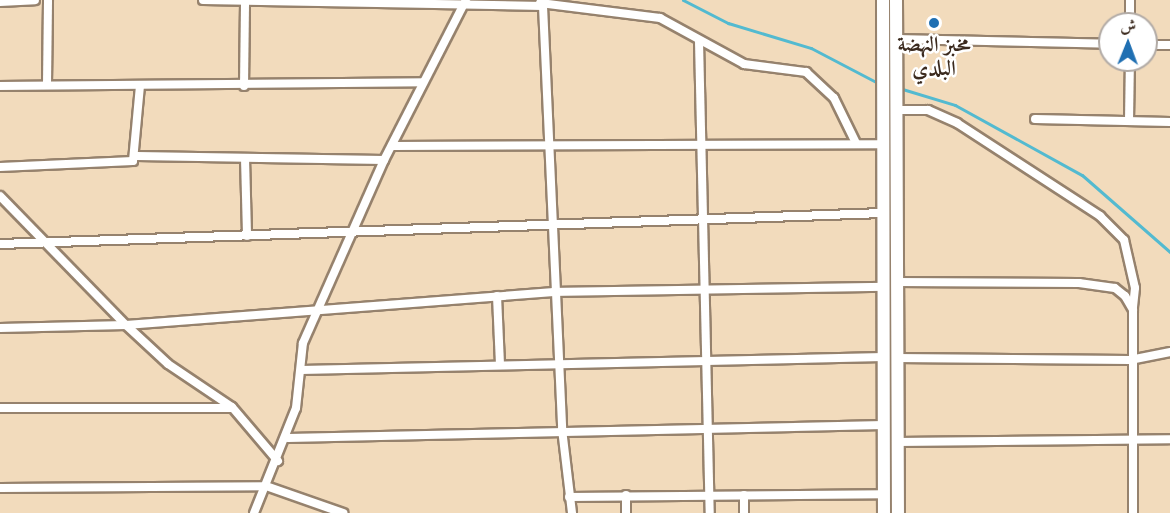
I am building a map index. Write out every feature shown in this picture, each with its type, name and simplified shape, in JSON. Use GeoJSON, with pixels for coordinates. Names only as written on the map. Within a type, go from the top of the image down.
{"type":"FeatureCollection","features":[{"type":"Feature","properties":{"kind":"main road"},"geometry":{"type":"LineString","coordinates":[[883,0],[881,88],[884,287],[897,442],[898,513]]}},
{"type":"Feature","properties":{"kind":"main road"},"geometry":{"type":"LineString","coordinates":[[884,513],[884,425],[896,282],[897,0]]}},
{"type":"Feature","properties":{"kind":"street"},"geometry":{"type":"LineString","coordinates":[[0,2],[35,0]]}},
{"type":"Feature","properties":{"kind":"street"},"geometry":{"type":"LineString","coordinates":[[47,84],[48,0]]}},
{"type":"Feature","properties":{"kind":"street"},"geometry":{"type":"LineString","coordinates":[[203,0],[541,3],[660,18],[744,64],[790,68],[817,79],[834,98],[856,143]]}},
{"type":"Feature","properties":{"kind":"street"},"geometry":{"type":"LineString","coordinates":[[244,87],[245,0]]}},
{"type":"Feature","properties":{"kind":"street"},"geometry":{"type":"LineString","coordinates":[[254,513],[288,438],[301,370],[303,342],[321,311],[351,234],[384,160],[466,1]]}},
{"type":"Feature","properties":{"kind":"street"},"geometry":{"type":"LineString","coordinates":[[541,3],[562,429],[572,513]]}},
{"type":"Feature","properties":{"kind":"street"},"geometry":{"type":"LineString","coordinates":[[896,39],[1098,44]]}},
{"type":"Feature","properties":{"kind":"street"},"geometry":{"type":"LineString","coordinates":[[699,41],[698,141],[710,513]]}},
{"type":"Feature","properties":{"kind":"street"},"geometry":{"type":"LineString","coordinates":[[1129,121],[1130,72]]}},
{"type":"Feature","properties":{"kind":"street"},"geometry":{"type":"LineString","coordinates":[[0,86],[47,84],[244,87],[423,82]]}},
{"type":"Feature","properties":{"kind":"street"},"geometry":{"type":"LineString","coordinates":[[137,156],[140,85]]}},
{"type":"Feature","properties":{"kind":"street"},"geometry":{"type":"LineString","coordinates":[[896,110],[928,110],[948,119],[1100,216],[1124,240],[1132,263],[1133,310],[1130,360],[1133,513]]}},
{"type":"Feature","properties":{"kind":"street"},"geometry":{"type":"LineString","coordinates":[[1035,118],[1170,122]]}},
{"type":"Feature","properties":{"kind":"street"},"geometry":{"type":"LineString","coordinates":[[392,146],[698,141],[882,144]]}},
{"type":"Feature","properties":{"kind":"street"},"geometry":{"type":"LineString","coordinates":[[0,167],[125,164],[137,156],[384,160]]}},
{"type":"Feature","properties":{"kind":"street"},"geometry":{"type":"LineString","coordinates":[[245,158],[248,236]]}},
{"type":"Feature","properties":{"kind":"street"},"geometry":{"type":"LineString","coordinates":[[0,196],[126,325],[168,364],[232,408],[278,461]]}},
{"type":"Feature","properties":{"kind":"street"},"geometry":{"type":"LineString","coordinates":[[0,244],[43,240],[351,234],[883,213]]}},
{"type":"Feature","properties":{"kind":"street"},"geometry":{"type":"LineString","coordinates":[[896,282],[1101,284],[1125,296],[1133,310]]}},
{"type":"Feature","properties":{"kind":"street"},"geometry":{"type":"LineString","coordinates":[[0,328],[126,325],[554,292],[884,287]]}},
{"type":"Feature","properties":{"kind":"street"},"geometry":{"type":"LineString","coordinates":[[497,296],[500,365]]}},
{"type":"Feature","properties":{"kind":"street"},"geometry":{"type":"LineString","coordinates":[[301,370],[559,364],[704,357],[1130,360],[1170,352]]}},
{"type":"Feature","properties":{"kind":"street"},"geometry":{"type":"LineString","coordinates":[[0,408],[232,408]]}},
{"type":"Feature","properties":{"kind":"street"},"geometry":{"type":"LineString","coordinates":[[288,438],[562,429],[884,425]]}},
{"type":"Feature","properties":{"kind":"street"},"geometry":{"type":"LineString","coordinates":[[897,442],[1170,439]]}},
{"type":"Feature","properties":{"kind":"street"},"geometry":{"type":"LineString","coordinates":[[0,488],[266,486],[343,513]]}},
{"type":"Feature","properties":{"kind":"street"},"geometry":{"type":"LineString","coordinates":[[569,497],[884,494]]}},
{"type":"Feature","properties":{"kind":"street"},"geometry":{"type":"LineString","coordinates":[[626,495],[626,513]]}},
{"type":"Feature","properties":{"kind":"street"},"geometry":{"type":"LineString","coordinates":[[744,495],[744,513]]}},
{"type":"Feature","properties":{"kind":"waterway"},"geometry":{"type":"LineString","coordinates":[[683,0],[728,23],[811,48],[878,83]]}},
{"type":"Feature","properties":{"kind":"waterway"},"geometry":{"type":"LineString","coordinates":[[899,88],[955,105],[1082,175],[1170,252]]}},
{"type":"Feature","properties":{"kind":"place","name":"مخبز النهضة البلدي"},"geometry":{"type":"Point","coordinates":[934,23]}}]}
